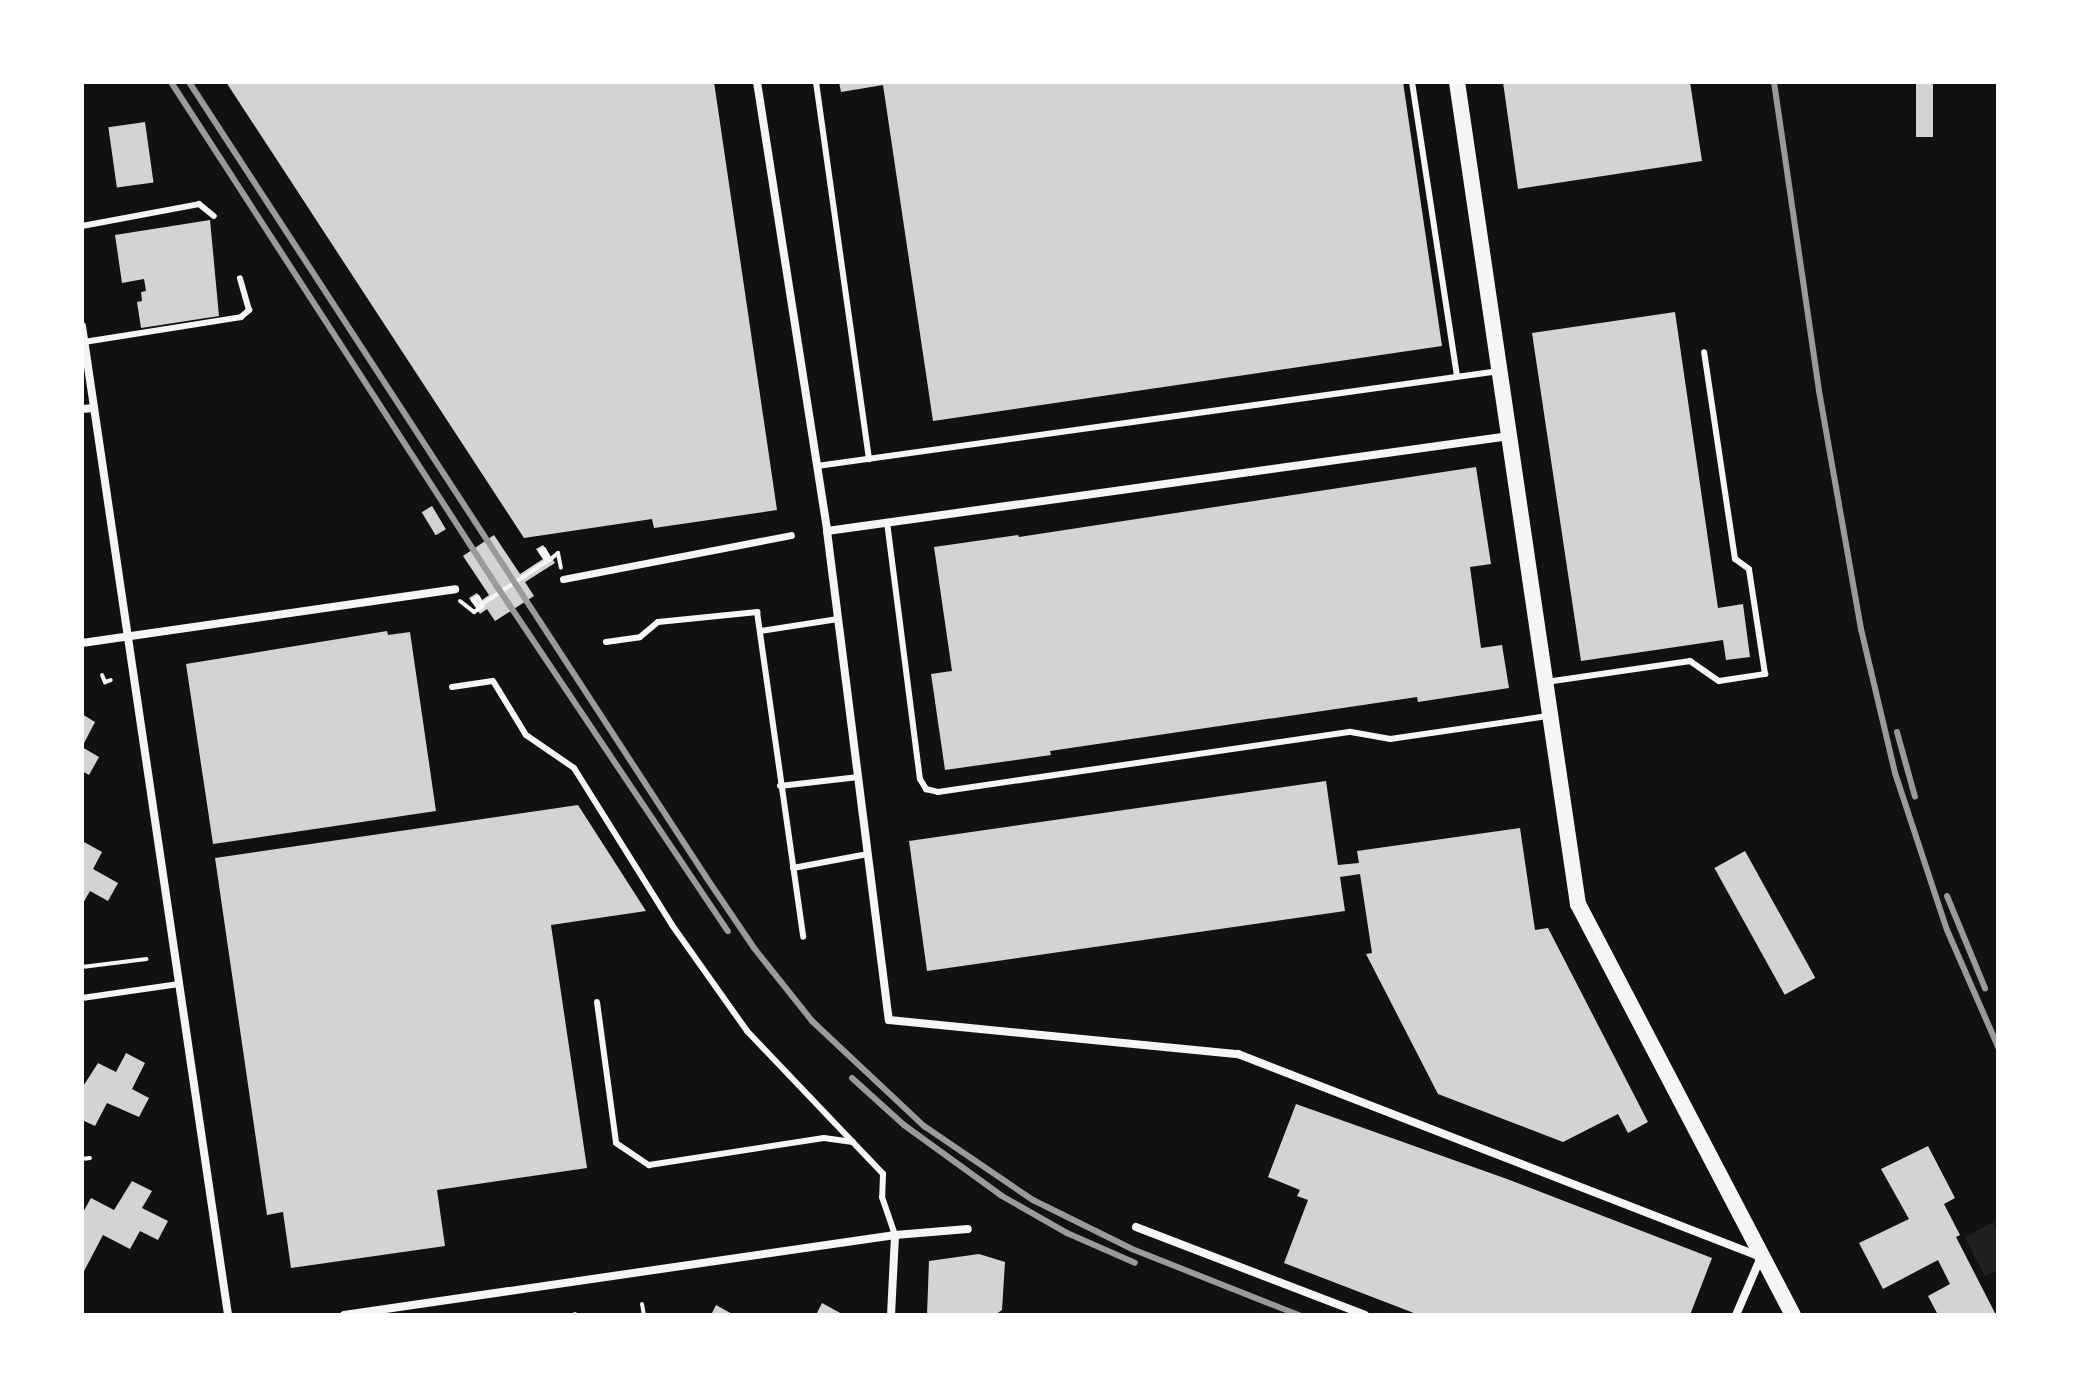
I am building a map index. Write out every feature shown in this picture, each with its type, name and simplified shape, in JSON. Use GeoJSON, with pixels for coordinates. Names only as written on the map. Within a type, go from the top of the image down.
{"type":"FeatureCollection","features":[{"type":"Feature","properties":{"kind":"main road"},"geometry":{"type":"LineString","coordinates":[[1457,82],[1578,904],[1793,1315]]}},
{"type":"Feature","properties":{"kind":"street"},"geometry":{"type":"LineString","coordinates":[[757,82],[827,531],[889,1020],[1238,1054],[1761,1257],[1736,1315]]}},
{"type":"Feature","properties":{"kind":"street"},"geometry":{"type":"LineString","coordinates":[[82,326],[228,1315]]}},
{"type":"Feature","properties":{"kind":"street"},"geometry":{"type":"LineString","coordinates":[[82,409],[94,408]]}},
{"type":"Feature","properties":{"kind":"street"},"geometry":{"type":"LineString","coordinates":[[827,531],[1509,436]]}},
{"type":"Feature","properties":{"kind":"street"},"geometry":{"type":"LineString","coordinates":[[563,579],[791,535]]}},
{"type":"Feature","properties":{"kind":"street"},"geometry":{"type":"LineString","coordinates":[[82,643],[455,589]]}},
{"type":"Feature","properties":{"kind":"street"},"geometry":{"type":"LineString","coordinates":[[1136,1227],[1365,1315]]}},
{"type":"Feature","properties":{"kind":"street"},"geometry":{"type":"LineString","coordinates":[[344,1315],[895,1235],[968,1229]]}},
{"type":"Feature","properties":{"kind":"street"},"geometry":{"type":"LineString","coordinates":[[891,1315],[895,1235]]}},
{"type":"Feature","properties":{"kind":"lane"},"geometry":{"type":"LineString","coordinates":[[816,82],[869,459]]}},
{"type":"Feature","properties":{"kind":"lane"},"geometry":{"type":"LineString","coordinates":[[1412,82],[1457,377]]}},
{"type":"Feature","properties":{"kind":"lane"},"geometry":{"type":"LineString","coordinates":[[82,226],[199,204],[214,216]]}},
{"type":"Feature","properties":{"kind":"lane"},"geometry":{"type":"LineString","coordinates":[[84,342],[241,317],[249,310],[240,278]]}},
{"type":"Feature","properties":{"kind":"lane"},"geometry":{"type":"LineString","coordinates":[[1546,682],[1690,661],[1719,681],[1765,674],[1749,569],[1735,559],[1704,352]]}},
{"type":"Feature","properties":{"kind":"lane"},"geometry":{"type":"LineString","coordinates":[[817,466],[1500,371]]}},
{"type":"Feature","properties":{"kind":"lane"},"geometry":{"type":"LineString","coordinates":[[887,522],[920,779],[926,789],[952,790],[1351,732],[1390,739],[1551,716]]}},
{"type":"Feature","properties":{"kind":"lane"},"geometry":{"type":"LineString","coordinates":[[606,642],[640,637],[658,622],[757,612],[803,937]]}},
{"type":"Feature","properties":{"kind":"lane"},"geometry":{"type":"LineString","coordinates":[[760,631],[838,619]]}},
{"type":"Feature","properties":{"kind":"lane"},"geometry":{"type":"LineString","coordinates":[[452,687],[493,681],[526,735],[574,768],[672,925],[747,1031],[883,1174],[882,1197],[895,1235]]}},
{"type":"Feature","properties":{"kind":"lane"},"geometry":{"type":"LineString","coordinates":[[780,786],[858,777]]}},
{"type":"Feature","properties":{"kind":"lane"},"geometry":{"type":"LineString","coordinates":[[793,868],[868,854]]}},
{"type":"Feature","properties":{"kind":"lane"},"geometry":{"type":"LineString","coordinates":[[82,998],[179,984]]}},
{"type":"Feature","properties":{"kind":"lane"},"geometry":{"type":"LineString","coordinates":[[597,1002],[616,1143],[649,1165],[824,1138],[853,1142]]}},
{"type":"Feature","properties":{"kind":"path"},"geometry":{"type":"LineString","coordinates":[[455,589],[456,598],[474,612],[483,606],[480,600],[478,597],[473,600],[478,607],[550,559],[544,549],[540,551],[544,558],[547,561],[558,553],[563,579]]}},
{"type":"Feature","properties":{"kind":"path"},"geometry":{"type":"LineString","coordinates":[[102,675],[105,682],[111,680]]}},
{"type":"Feature","properties":{"kind":"path"},"geometry":{"type":"LineString","coordinates":[[82,967],[147,959]]}},
{"type":"Feature","properties":{"kind":"path"},"geometry":{"type":"LineString","coordinates":[[82,1159],[90,1158]]}},
{"type":"Feature","properties":{"kind":"path"},"geometry":{"type":"LineString","coordinates":[[642,1304],[644,1315]]}},
{"type":"Feature","properties":{"kind":"shaded area"},"geometry":{"type":"Polygon","coordinates":[[[1993,1222],[1998,1232],[1998,1270],[1985,1276],[1965,1237],[1993,1222]]]}},
{"type":"Feature","properties":{"kind":"building"},"geometry":{"type":"Polygon","coordinates":[[[226,82],[714,82],[777,510],[654,528],[652,519],[524,538],[226,82]]]}},
{"type":"Feature","properties":{"kind":"building"},"geometry":{"type":"Polygon","coordinates":[[[839,82],[1403,82],[1442,346],[933,421],[883,85],[841,92],[839,82]]]}},
{"type":"Feature","properties":{"kind":"building"},"geometry":{"type":"Polygon","coordinates":[[[1503,82],[1690,82],[1702,161],[1518,189],[1503,82]]]}},
{"type":"Feature","properties":{"kind":"building"},"geometry":{"type":"Polygon","coordinates":[[[1916,82],[1933,82],[1933,137],[1916,137],[1916,82]]]}},
{"type":"Feature","properties":{"kind":"building"},"geometry":{"type":"Polygon","coordinates":[[[145,122],[153,182],[117,188],[108,127],[145,122]]]}},
{"type":"Feature","properties":{"kind":"building"},"geometry":{"type":"Polygon","coordinates":[[[210,220],[219,316],[141,328],[137,302],[142,301],[141,292],[146,291],[144,279],[122,283],[115,235],[210,220]]]}},
{"type":"Feature","properties":{"kind":"building"},"geometry":{"type":"Polygon","coordinates":[[[1675,312],[1718,608],[1743,604],[1750,657],[1726,660],[1723,640],[1581,661],[1532,333],[1675,312]]]}},
{"type":"Feature","properties":{"kind":"building"},"geometry":{"type":"Polygon","coordinates":[[[1476,467],[1491,564],[1470,567],[1481,648],[1502,645],[1509,688],[1418,702],[1417,697],[1050,751],[1051,755],[945,770],[931,674],[952,671],[934,547],[1019,537],[1476,467]]]}},
{"type":"Feature","properties":{"kind":"building"},"geometry":{"type":"Polygon","coordinates":[[[432,506],[446,529],[436,535],[422,512],[432,506]]]}},
{"type":"Feature","properties":{"kind":"building"},"geometry":{"type":"Polygon","coordinates":[[[494,535],[520,574],[543,559],[536,549],[543,545],[555,563],[525,582],[534,596],[495,621],[487,609],[480,614],[469,598],[477,593],[482,600],[489,595],[463,556],[494,535]]]}},
{"type":"Feature","properties":{"kind":"building"},"geometry":{"type":"Polygon","coordinates":[[[387,631],[388,635],[410,632],[436,811],[213,844],[186,664],[387,631]]]}},
{"type":"Feature","properties":{"kind":"building"},"geometry":{"type":"Polygon","coordinates":[[[82,714],[95,722],[82,747],[82,714]]]}},
{"type":"Feature","properties":{"kind":"building"},"geometry":{"type":"Polygon","coordinates":[[[82,747],[99,757],[89,775],[82,771],[82,747]]]}},
{"type":"Feature","properties":{"kind":"building"},"geometry":{"type":"Polygon","coordinates":[[[1326,781],[1338,865],[1359,863],[1357,851],[1520,828],[1535,930],[1548,928],[1648,1122],[1628,1133],[1618,1114],[1563,1142],[1438,1094],[1366,954],[1372,953],[1360,874],[1340,877],[1345,911],[927,971],[909,841],[1326,781]]]}},
{"type":"Feature","properties":{"kind":"building"},"geometry":{"type":"Polygon","coordinates":[[[578,805],[646,911],[551,925],[587,1168],[437,1190],[445,1246],[291,1268],[283,1212],[267,1215],[215,858],[578,805]]]}},
{"type":"Feature","properties":{"kind":"building"},"geometry":{"type":"Polygon","coordinates":[[[84,842],[102,852],[93,869],[118,883],[108,901],[90,891],[82,905],[84,842]]]}},
{"type":"Feature","properties":{"kind":"building"},"geometry":{"type":"Polygon","coordinates":[[[1745,851],[1815,978],[1785,995],[1714,868],[1745,851]]]}},
{"type":"Feature","properties":{"kind":"building"},"geometry":{"type":"Polygon","coordinates":[[[126,1053],[145,1063],[132,1089],[149,1098],[139,1117],[107,1103],[95,1126],[82,1120],[82,1088],[98,1063],[116,1072],[126,1053]]]}},
{"type":"Feature","properties":{"kind":"building"},"geometry":{"type":"Polygon","coordinates":[[[1296,1104],[1507,1179],[1712,1258],[1690,1315],[1419,1315],[1284,1263],[1308,1200],[1297,1196],[1300,1190],[1268,1177],[1296,1104]]]}},
{"type":"Feature","properties":{"kind":"building"},"geometry":{"type":"Polygon","coordinates":[[[1928,1146],[1955,1198],[1944,1204],[1960,1235],[1956,1237],[1996,1315],[1938,1315],[1928,1296],[1950,1284],[1938,1260],[1883,1289],[1859,1243],[1909,1219],[1881,1169],[1928,1146]]]}},
{"type":"Feature","properties":{"kind":"building"},"geometry":{"type":"Polygon","coordinates":[[[132,1181],[152,1191],[142,1208],[168,1221],[158,1240],[140,1231],[130,1249],[103,1235],[82,1275],[82,1214],[91,1198],[114,1210],[132,1181]]]}},
{"type":"Feature","properties":{"kind":"building"},"geometry":{"type":"Polygon","coordinates":[[[979,1254],[1005,1262],[1002,1310],[995,1315],[927,1315],[929,1261],[979,1254]]]}},
{"type":"Feature","properties":{"kind":"building"},"geometry":{"type":"Polygon","coordinates":[[[822,1303],[844,1315],[816,1315],[822,1303]]]}},
{"type":"Feature","properties":{"kind":"building"},"geometry":{"type":"Polygon","coordinates":[[[716,1305],[734,1315],[711,1315],[716,1305]]]}},
{"type":"Feature","properties":{"kind":"railway"},"geometry":{"type":"LineString","coordinates":[[171,82],[498,588],[728,931]]}},
{"type":"Feature","properties":{"kind":"railway"},"geometry":{"type":"LineString","coordinates":[[189,82],[706,877],[754,948],[812,1021],[924,1126],[1033,1200],[1132,1249],[1299,1315]]}},
{"type":"Feature","properties":{"kind":"railway"},"geometry":{"type":"LineString","coordinates":[[1774,82],[1819,391],[1861,629],[1895,773],[1947,930],[1998,1047]]}},
{"type":"Feature","properties":{"kind":"railway"},"geometry":{"type":"LineString","coordinates":[[1897,732],[1915,797]]}},
{"type":"Feature","properties":{"kind":"railway"},"geometry":{"type":"LineString","coordinates":[[1947,896],[1985,988]]}},
{"type":"Feature","properties":{"kind":"railway"},"geometry":{"type":"LineString","coordinates":[[852,1078],[904,1125],[1002,1196],[1067,1233],[1135,1263]]}}]}
